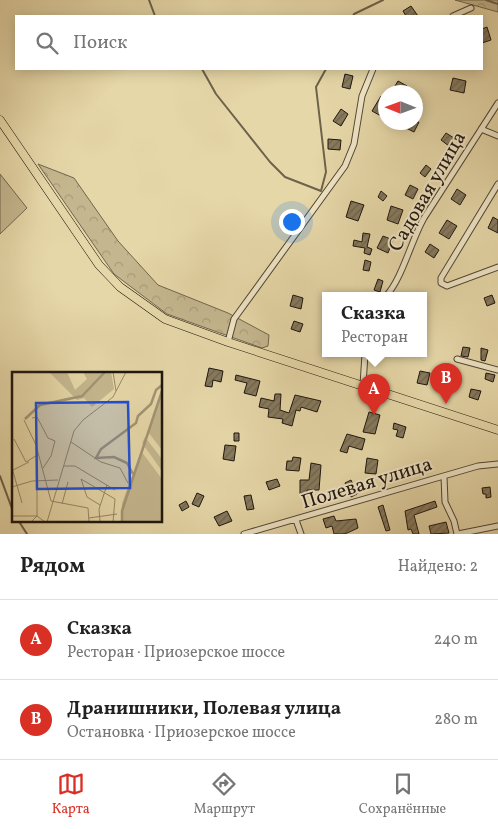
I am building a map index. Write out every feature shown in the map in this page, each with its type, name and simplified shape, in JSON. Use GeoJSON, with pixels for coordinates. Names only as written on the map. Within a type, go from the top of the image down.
{"type":"FeatureCollection","features":[{"type":"Feature","properties":{"kind":"main road"},"geometry":{"type":"LineString","coordinates":[[0,120],[99,265],[120,287],[164,319],[228,342],[498,430]]}},
{"type":"Feature","properties":{"kind":"street"},"geometry":{"type":"LineString","coordinates":[[455,15],[471,8]]}},
{"type":"Feature","properties":{"kind":"street"},"geometry":{"type":"LineString","coordinates":[[228,342],[234,319],[345,166],[354,144],[362,96],[373,70]]}},
{"type":"Feature","properties":{"kind":"street","name":"Садовая улица"},"geometry":{"type":"LineString","coordinates":[[389,292],[395,283],[420,225],[498,103]]}},
{"type":"Feature","properties":{"kind":"street"},"geometry":{"type":"LineString","coordinates":[[481,129],[498,136]]}},
{"type":"Feature","properties":{"kind":"street"},"geometry":{"type":"LineString","coordinates":[[498,184],[441,278],[441,283],[446,286],[498,266]]}},
{"type":"Feature","properties":{"kind":"street"},"geometry":{"type":"LineString","coordinates":[[363,385],[365,357]]}},
{"type":"Feature","properties":{"kind":"street"},"geometry":{"type":"LineString","coordinates":[[457,359],[498,370]]}},
{"type":"Feature","properties":{"kind":"street","name":"Полевая улица"},"geometry":{"type":"LineString","coordinates":[[244,534],[478,466],[498,464]]}},
{"type":"Feature","properties":{"kind":"street"},"geometry":{"type":"LineString","coordinates":[[444,476],[445,502],[457,534],[498,526]]}},
{"type":"Feature","properties":{"kind":"street"},"geometry":{"type":"LineString","coordinates":[[296,520],[301,534]]}},
{"type":"Feature","properties":{"kind":"green space"},"geometry":{"type":"Polygon","coordinates":[[[455,0],[498,0],[498,12],[455,0]]]}},
{"type":"Feature","properties":{"kind":"green space"},"geometry":{"type":"Polygon","coordinates":[[[38,164],[74,178],[118,241],[158,285],[228,313],[269,335],[268,346],[262,348],[167,314],[114,274],[38,164]]]}},
{"type":"Feature","properties":{"kind":"green space"},"geometry":{"type":"Polygon","coordinates":[[[0,174],[27,208],[0,234],[0,174]]]}},
{"type":"Feature","properties":{"kind":"building"},"geometry":{"type":"Polygon","coordinates":[[[411,6],[417,15],[405,15],[403,11],[411,6]]]}},
{"type":"Feature","properties":{"kind":"building"},"geometry":{"type":"Polygon","coordinates":[[[487,27],[491,40],[483,43],[483,29],[487,27]]]}},
{"type":"Feature","properties":{"kind":"building"},"geometry":{"type":"Polygon","coordinates":[[[345,74],[353,76],[350,89],[342,87],[345,74]]]}},
{"type":"Feature","properties":{"kind":"building"},"geometry":{"type":"Polygon","coordinates":[[[453,78],[466,81],[464,93],[450,90],[453,78]]]}},
{"type":"Feature","properties":{"kind":"building"},"geometry":{"type":"Polygon","coordinates":[[[398,81],[405,85],[396,85],[398,81]]]}},
{"type":"Feature","properties":{"kind":"building"},"geometry":{"type":"Polygon","coordinates":[[[378,101],[378,114],[372,111],[378,101]]]}},
{"type":"Feature","properties":{"kind":"building"},"geometry":{"type":"Polygon","coordinates":[[[341,109],[348,114],[341,126],[333,121],[341,109]]]}},
{"type":"Feature","properties":{"kind":"building"},"geometry":{"type":"Polygon","coordinates":[[[446,133],[454,138],[449,146],[441,140],[446,133]]]}},
{"type":"Feature","properties":{"kind":"building"},"geometry":{"type":"Polygon","coordinates":[[[328,139],[341,140],[340,150],[328,149],[328,139]]]}},
{"type":"Feature","properties":{"kind":"building"},"geometry":{"type":"Polygon","coordinates":[[[426,165],[431,169],[425,177],[420,173],[426,165]]]}},
{"type":"Feature","properties":{"kind":"building"},"geometry":{"type":"Polygon","coordinates":[[[410,185],[418,189],[413,199],[405,195],[410,185]]]}},
{"type":"Feature","properties":{"kind":"building"},"geometry":{"type":"Polygon","coordinates":[[[457,189],[466,195],[460,205],[451,199],[457,189]]]}},
{"type":"Feature","properties":{"kind":"building"},"geometry":{"type":"Polygon","coordinates":[[[381,191],[387,196],[383,201],[378,197],[381,191]]]}},
{"type":"Feature","properties":{"kind":"building"},"geometry":{"type":"Polygon","coordinates":[[[351,201],[364,205],[358,221],[346,217],[351,201]]]}},
{"type":"Feature","properties":{"kind":"building"},"geometry":{"type":"Polygon","coordinates":[[[391,206],[403,210],[398,224],[387,220],[391,206]]]}},
{"type":"Feature","properties":{"kind":"building"},"geometry":{"type":"Polygon","coordinates":[[[493,217],[498,220],[498,233],[488,228],[493,217]]]}},
{"type":"Feature","properties":{"kind":"building"},"geometry":{"type":"Polygon","coordinates":[[[447,220],[457,226],[449,239],[439,233],[447,220]]]}},
{"type":"Feature","properties":{"kind":"building"},"geometry":{"type":"Polygon","coordinates":[[[363,233],[370,234],[367,247],[372,249],[370,255],[364,253],[365,248],[353,246],[354,240],[362,242],[363,233]]]}},
{"type":"Feature","properties":{"kind":"building"},"geometry":{"type":"Polygon","coordinates":[[[383,236],[393,240],[388,253],[377,248],[383,236]]]}},
{"type":"Feature","properties":{"kind":"building"},"geometry":{"type":"Polygon","coordinates":[[[430,244],[439,250],[434,258],[425,252],[430,244]]]}},
{"type":"Feature","properties":{"kind":"building"},"geometry":{"type":"Polygon","coordinates":[[[365,260],[371,262],[369,271],[363,270],[365,260]]]}},
{"type":"Feature","properties":{"kind":"building"},"geometry":{"type":"Polygon","coordinates":[[[378,279],[383,281],[380,292],[374,290],[378,279]]]}},
{"type":"Feature","properties":{"kind":"building"},"geometry":{"type":"Polygon","coordinates":[[[293,295],[303,298],[301,309],[290,306],[293,295]]]}},
{"type":"Feature","properties":{"kind":"building"},"geometry":{"type":"Polygon","coordinates":[[[492,295],[495,303],[487,306],[484,298],[492,295]]]}},
{"type":"Feature","properties":{"kind":"building"},"geometry":{"type":"Polygon","coordinates":[[[294,321],[303,324],[300,332],[291,329],[294,321]]]}},
{"type":"Feature","properties":{"kind":"building"},"geometry":{"type":"Polygon","coordinates":[[[463,347],[470,348],[468,357],[461,356],[463,347]]]}},
{"type":"Feature","properties":{"kind":"building"},"geometry":{"type":"Polygon","coordinates":[[[481,348],[488,350],[485,361],[481,360],[481,348]]]}},
{"type":"Feature","properties":{"kind":"building"},"geometry":{"type":"Polygon","coordinates":[[[209,368],[223,371],[221,382],[213,380],[212,387],[205,386],[209,368]]]}},
{"type":"Feature","properties":{"kind":"building"},"geometry":{"type":"Polygon","coordinates":[[[420,371],[430,373],[427,385],[417,383],[420,371]]]}},
{"type":"Feature","properties":{"kind":"building"},"geometry":{"type":"Polygon","coordinates":[[[486,373],[495,375],[493,382],[485,379],[486,373]]]}},
{"type":"Feature","properties":{"kind":"building"},"geometry":{"type":"Polygon","coordinates":[[[236,375],[260,381],[256,396],[244,393],[247,383],[235,380],[236,375]]]}},
{"type":"Feature","properties":{"kind":"building"},"geometry":{"type":"Polygon","coordinates":[[[471,389],[481,391],[478,400],[469,397],[471,389]]]}},
{"type":"Feature","properties":{"kind":"building"},"geometry":{"type":"Polygon","coordinates":[[[275,394],[281,394],[280,410],[289,413],[295,395],[321,401],[317,412],[301,407],[300,411],[296,410],[292,426],[282,423],[283,419],[268,417],[269,409],[259,407],[261,398],[274,401],[275,394]]]}},
{"type":"Feature","properties":{"kind":"building"},"geometry":{"type":"Polygon","coordinates":[[[369,412],[380,415],[375,434],[363,432],[369,412]]]}},
{"type":"Feature","properties":{"kind":"building"},"geometry":{"type":"Polygon","coordinates":[[[394,423],[406,427],[403,438],[396,436],[398,430],[393,429],[394,423]]]}},
{"type":"Feature","properties":{"kind":"building"},"geometry":{"type":"Polygon","coordinates":[[[234,433],[239,433],[239,441],[234,441],[234,433]]]}},
{"type":"Feature","properties":{"kind":"building"},"geometry":{"type":"Polygon","coordinates":[[[347,434],[365,439],[362,450],[349,446],[347,453],[340,451],[347,434]]]}},
{"type":"Feature","properties":{"kind":"building"},"geometry":{"type":"Polygon","coordinates":[[[225,445],[236,446],[234,461],[223,459],[225,445]]]}},
{"type":"Feature","properties":{"kind":"building"},"geometry":{"type":"Polygon","coordinates":[[[293,457],[301,458],[299,471],[286,470],[287,461],[292,461],[293,457]]]}},
{"type":"Feature","properties":{"kind":"building"},"geometry":{"type":"Polygon","coordinates":[[[367,458],[378,460],[376,474],[365,473],[367,458]]]}},
{"type":"Feature","properties":{"kind":"building"},"geometry":{"type":"Polygon","coordinates":[[[311,463],[321,465],[319,490],[307,490],[307,494],[300,494],[300,480],[309,480],[311,463]]]}},
{"type":"Feature","properties":{"kind":"building"},"geometry":{"type":"Polygon","coordinates":[[[277,479],[280,486],[269,490],[266,482],[277,479]]]}},
{"type":"Feature","properties":{"kind":"building"},"geometry":{"type":"Polygon","coordinates":[[[351,480],[357,494],[351,497],[349,493],[336,497],[333,491],[346,486],[345,483],[351,480]]]}},
{"type":"Feature","properties":{"kind":"building"},"geometry":{"type":"Polygon","coordinates":[[[490,487],[491,497],[486,498],[482,488],[490,487]]]}},
{"type":"Feature","properties":{"kind":"building"},"geometry":{"type":"Polygon","coordinates":[[[197,493],[204,496],[199,507],[192,504],[197,493]]]}},
{"type":"Feature","properties":{"kind":"building"},"geometry":{"type":"Polygon","coordinates":[[[251,495],[254,509],[247,510],[244,496],[251,495]]]}},
{"type":"Feature","properties":{"kind":"building"},"geometry":{"type":"Polygon","coordinates":[[[186,501],[189,507],[182,511],[179,505],[186,501]]]}},
{"type":"Feature","properties":{"kind":"building"},"geometry":{"type":"Polygon","coordinates":[[[435,501],[437,507],[414,515],[419,534],[413,534],[411,529],[408,530],[405,511],[435,501]]]}},
{"type":"Feature","properties":{"kind":"building"},"geometry":{"type":"Polygon","coordinates":[[[383,505],[390,530],[386,531],[378,507],[383,505]]]}},
{"type":"Feature","properties":{"kind":"building"},"geometry":{"type":"Polygon","coordinates":[[[227,511],[232,521],[219,526],[214,517],[227,511]]]}},
{"type":"Feature","properties":{"kind":"building"},"geometry":{"type":"Polygon","coordinates":[[[334,516],[336,521],[356,519],[358,528],[345,534],[334,534],[332,526],[326,528],[323,519],[334,516]]]}},
{"type":"Feature","properties":{"kind":"building"},"geometry":{"type":"Polygon","coordinates":[[[446,522],[449,533],[431,534],[429,526],[446,522]]]}},
{"type":"Feature","properties":{"kind":"waterway"},"geometry":{"type":"LineString","coordinates":[[149,0],[155,15]]}},
{"type":"Feature","properties":{"kind":"waterway"},"geometry":{"type":"LineString","coordinates":[[354,15],[383,0]]}},
{"type":"Feature","properties":{"kind":"waterway"},"geometry":{"type":"LineString","coordinates":[[486,0],[498,4]]}},
{"type":"Feature","properties":{"kind":"waterway"},"geometry":{"type":"LineString","coordinates":[[203,70],[216,94],[270,162],[285,177],[321,191],[326,172],[316,87],[325,70]]}},
{"type":"Feature","properties":{"kind":"waterway"},"geometry":{"type":"LineString","coordinates":[[0,476],[12,509]]}},
{"type":"Feature","properties":{"kind":"waterway"},"geometry":{"type":"LineString","coordinates":[[19,522],[27,534]]}},
{"type":"Feature","properties":{"kind":"place","name":"Дранишники, Полевая улица"},"geometry":{"type":"Point","coordinates":[446,404]}},
{"type":"Feature","properties":{"kind":"place","name":"Сказка"},"geometry":{"type":"Point","coordinates":[374,415]}}]}
